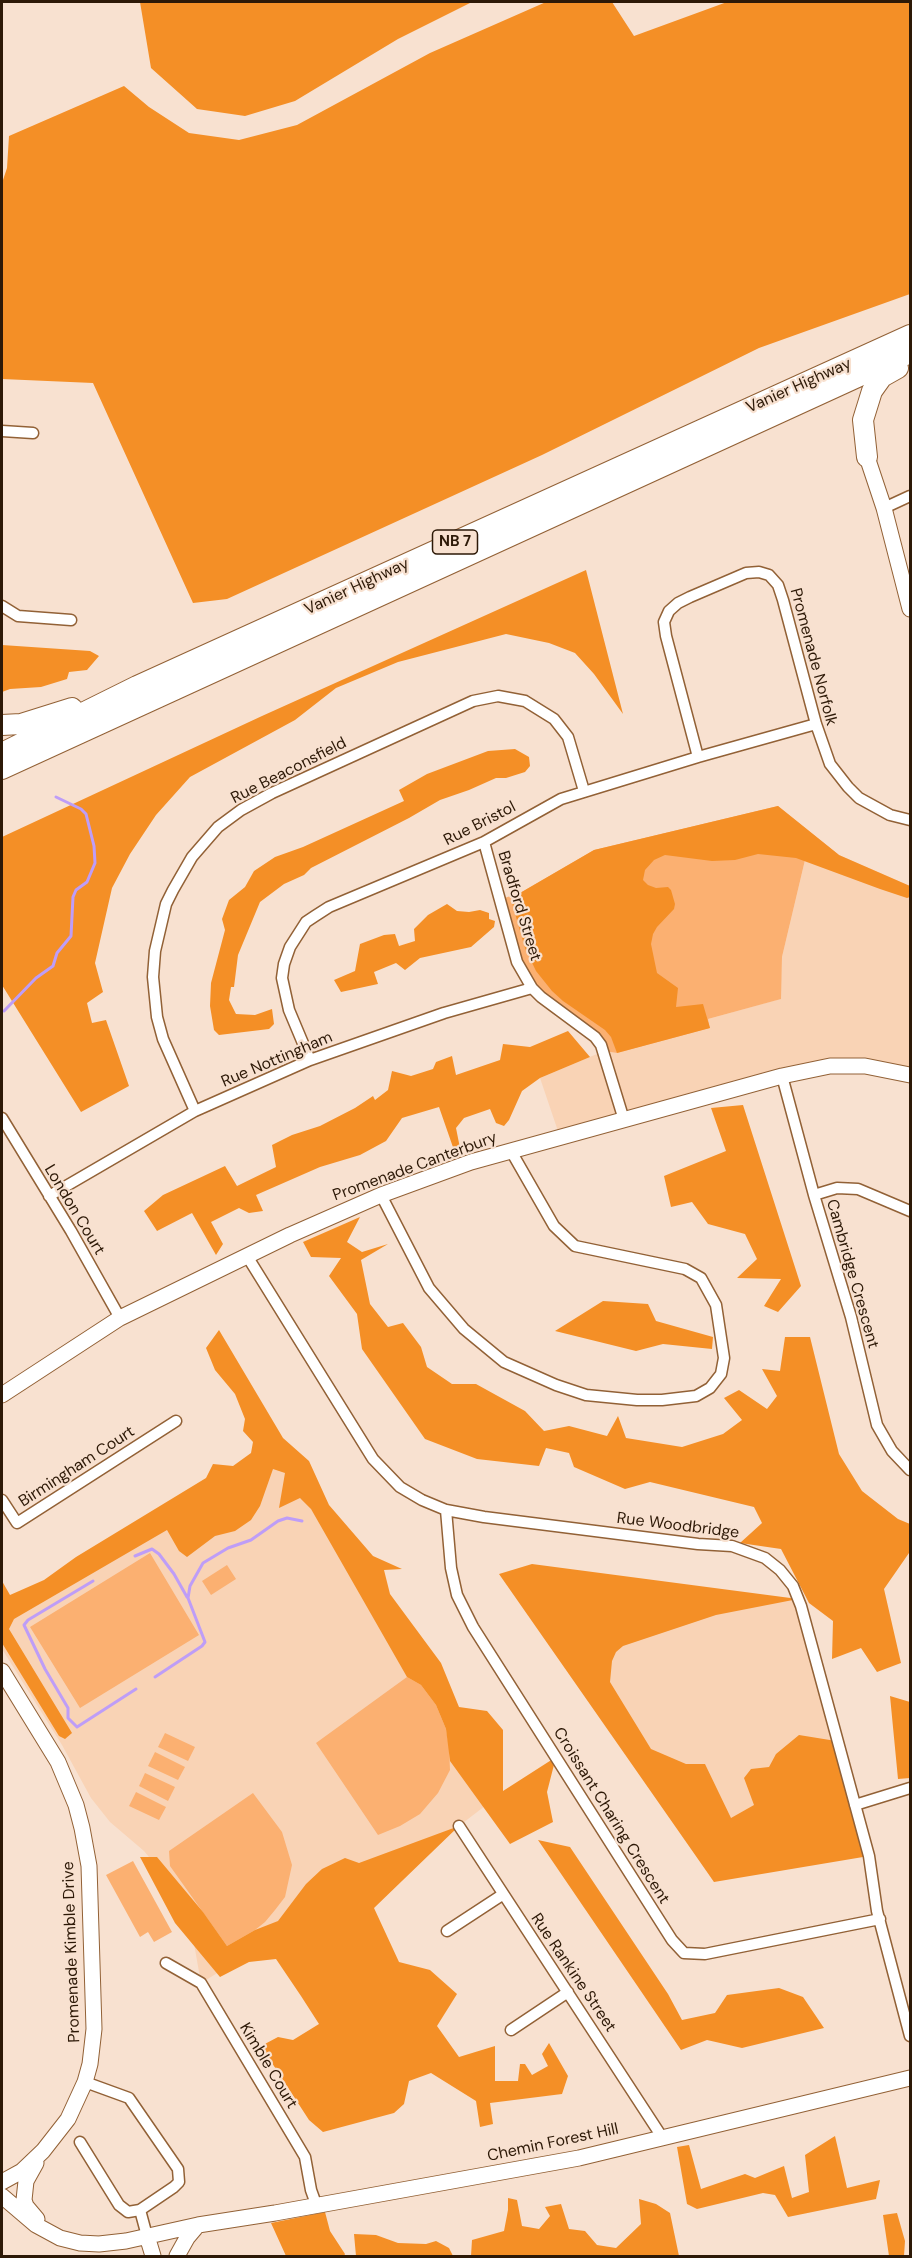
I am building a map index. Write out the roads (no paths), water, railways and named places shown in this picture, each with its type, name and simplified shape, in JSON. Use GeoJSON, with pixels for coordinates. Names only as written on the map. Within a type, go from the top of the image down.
{"type":"FeatureCollection","features":[{"type":"Feature","properties":{"kind":"highway","name":"Vanier Highway"},"geometry":{"type":"LineString","coordinates":[[2,753],[137,686],[910,336]]}},
{"type":"Feature","properties":{"kind":"highway","name":"Vanier Highway"},"geometry":{"type":"LineString","coordinates":[[2,769],[910,353]]}},
{"type":"Feature","properties":{"kind":"highway"},"geometry":{"type":"LineString","coordinates":[[867,456],[863,420],[872,391],[882,377],[910,361]]}},
{"type":"Feature","properties":{"kind":"highway"},"geometry":{"type":"LineString","coordinates":[[2,726],[21,724],[137,686]]}},
{"type":"Feature","properties":{"kind":"street"},"geometry":{"type":"LineString","coordinates":[[2,431],[33,433]]}},
{"type":"Feature","properties":{"kind":"street"},"geometry":{"type":"LineString","coordinates":[[867,456],[884,508],[910,609]]}},
{"type":"Feature","properties":{"kind":"street"},"geometry":{"type":"LineString","coordinates":[[884,508],[910,496]]}},
{"type":"Feature","properties":{"kind":"street","name":"Promenade Norfolk"},"geometry":{"type":"LineString","coordinates":[[698,757],[664,622],[669,611],[678,603],[746,573],[759,572],[770,575],[778,585],[816,724],[830,764],[848,787],[873,807],[890,815],[910,820]]}},
{"type":"Feature","properties":{"kind":"street"},"geometry":{"type":"LineString","coordinates":[[2,606],[18,616],[71,620]]}},
{"type":"Feature","properties":{"kind":"street","name":"Rue Beaconsfield"},"geometry":{"type":"LineString","coordinates":[[195,1111],[163,1039],[157,1017],[153,977],[155,951],[166,904],[173,890],[192,857],[218,827],[241,810],[272,793],[463,706],[498,696],[533,705],[554,719],[568,737],[584,791]]}},
{"type":"Feature","properties":{"kind":"street","name":"Rue Bristol"},"geometry":{"type":"LineString","coordinates":[[310,1060],[289,1010],[282,978],[290,947],[306,922],[329,907],[484,842],[561,800],[584,791],[816,724]]}},
{"type":"Feature","properties":{"kind":"street","name":"Bradford Street"},"geometry":{"type":"LineString","coordinates":[[484,842],[517,962],[532,988],[541,997],[595,1037],[602,1045],[624,1119]]}},
{"type":"Feature","properties":{"kind":"street","name":"Rue Nottingham"},"geometry":{"type":"LineString","coordinates":[[49,1196],[195,1111],[310,1060],[435,1016],[532,988]]}},
{"type":"Feature","properties":{"kind":"street","name":"Promenade Canterbury"},"geometry":{"type":"LineString","coordinates":[[2,1395],[120,1318],[247,1256],[381,1195],[471,1162],[782,1076],[830,1066],[865,1066],[910,1075]]}},
{"type":"Feature","properties":{"kind":"street","name":"Cambridge Crescent"},"geometry":{"type":"LineString","coordinates":[[782,1076],[814,1195],[851,1317],[877,1425],[892,1451],[910,1470]]}},
{"type":"Feature","properties":{"kind":"street","name":"London Court"},"geometry":{"type":"LineString","coordinates":[[2,1118],[120,1318]]}},
{"type":"Feature","properties":{"kind":"street"},"geometry":{"type":"LineString","coordinates":[[381,1195],[429,1288],[464,1329],[504,1362],[556,1385],[586,1395],[662,1400],[696,1396],[710,1388],[721,1374],[724,1358],[716,1305],[701,1278],[685,1269],[575,1246],[554,1226],[511,1151]]}},
{"type":"Feature","properties":{"kind":"street"},"geometry":{"type":"LineString","coordinates":[[814,1195],[837,1188],[858,1189],[910,1211]]}},
{"type":"Feature","properties":{"kind":"street","name":"Rue Woodbridge"},"geometry":{"type":"LineString","coordinates":[[247,1256],[373,1459],[400,1488],[446,1509],[484,1518],[698,1544],[732,1546],[765,1558],[780,1570],[793,1586],[801,1606],[869,1856],[880,1919],[910,2036]]}},
{"type":"Feature","properties":{"kind":"street","name":"Birmingham Court"},"geometry":{"type":"LineString","coordinates":[[2,1500],[17,1523],[176,1421]]}},
{"type":"Feature","properties":{"kind":"street","name":"Croissant Charing Crescent"},"geometry":{"type":"LineString","coordinates":[[446,1509],[451,1568],[457,1595],[473,1627],[672,1940],[684,1953],[705,1954],[880,1919]]}},
{"type":"Feature","properties":{"kind":"street","name":"Promenade Kimble Drive"},"geometry":{"type":"LineString","coordinates":[[2,1671],[58,1762],[76,1805],[86,1846],[90,1887],[94,2029],[90,2064],[85,2082],[68,2119],[44,2151],[22,2171],[2,2182]]}},
{"type":"Feature","properties":{"kind":"street"},"geometry":{"type":"LineString","coordinates":[[855,1805],[910,1788]]}},
{"type":"Feature","properties":{"kind":"street","name":"Rue Rankine Street"},"geometry":{"type":"LineString","coordinates":[[459,1826],[662,2137]]}},
{"type":"Feature","properties":{"kind":"street"},"geometry":{"type":"LineString","coordinates":[[447,1931],[502,1894]]}},
{"type":"Feature","properties":{"kind":"street","name":"Kimble Court"},"geometry":{"type":"LineString","coordinates":[[166,1963],[201,1983],[305,2157],[316,2204]]}},
{"type":"Feature","properties":{"kind":"street"},"geometry":{"type":"LineString","coordinates":[[511,2030],[568,1992]]}},
{"type":"Feature","properties":{"kind":"street","name":"Chemin Forest Hill"},"geometry":{"type":"LineString","coordinates":[[60,2238],[80,2243],[99,2244],[579,2158],[910,2078]]}},
{"type":"Feature","properties":{"kind":"street"},"geometry":{"type":"LineString","coordinates":[[80,2142],[119,2205],[128,2212],[140,2210],[179,2182],[178,2169],[129,2098],[85,2082]]}},
{"type":"Feature","properties":{"kind":"street"},"geometry":{"type":"LineString","coordinates":[[44,2151],[26,2181],[24,2199],[31,2214],[60,2238]]}},
{"type":"Feature","properties":{"kind":"street"},"geometry":{"type":"LineString","coordinates":[[2,2196],[36,2225],[60,2238]]}},
{"type":"Feature","properties":{"kind":"street"},"geometry":{"type":"LineString","coordinates":[[140,2210],[153,2256]]}},
{"type":"Feature","properties":{"kind":"street"},"geometry":{"type":"LineString","coordinates":[[177,2256],[187,2238],[198,2225]]}},
{"type":"Feature","properties":{"kind":"waterway"},"geometry":{"type":"LineString","coordinates":[[4,1011],[36,978],[53,966],[57,953],[71,936],[73,897],[76,890],[87,882],[95,863],[94,846],[86,814],[81,809],[56,797]]}},
{"type":"Feature","properties":{"kind":"waterway"},"geometry":{"type":"LineString","coordinates":[[155,1677],[205,1642],[188,1598],[190,1586],[203,1563],[228,1548],[251,1540],[278,1521],[287,1518],[302,1521]]}},
{"type":"Feature","properties":{"kind":"waterway"},"geometry":{"type":"LineString","coordinates":[[135,1556],[152,1549],[159,1554],[187,1597]]}},
{"type":"Feature","properties":{"kind":"waterway"},"geometry":{"type":"LineString","coordinates":[[77,1727],[68,1718],[68,1708],[45,1669],[24,1625],[28,1620],[93,1581]]}},
{"type":"Feature","properties":{"kind":"waterway"},"geometry":{"type":"LineString","coordinates":[[77,1727],[136,1689]]}}]}
